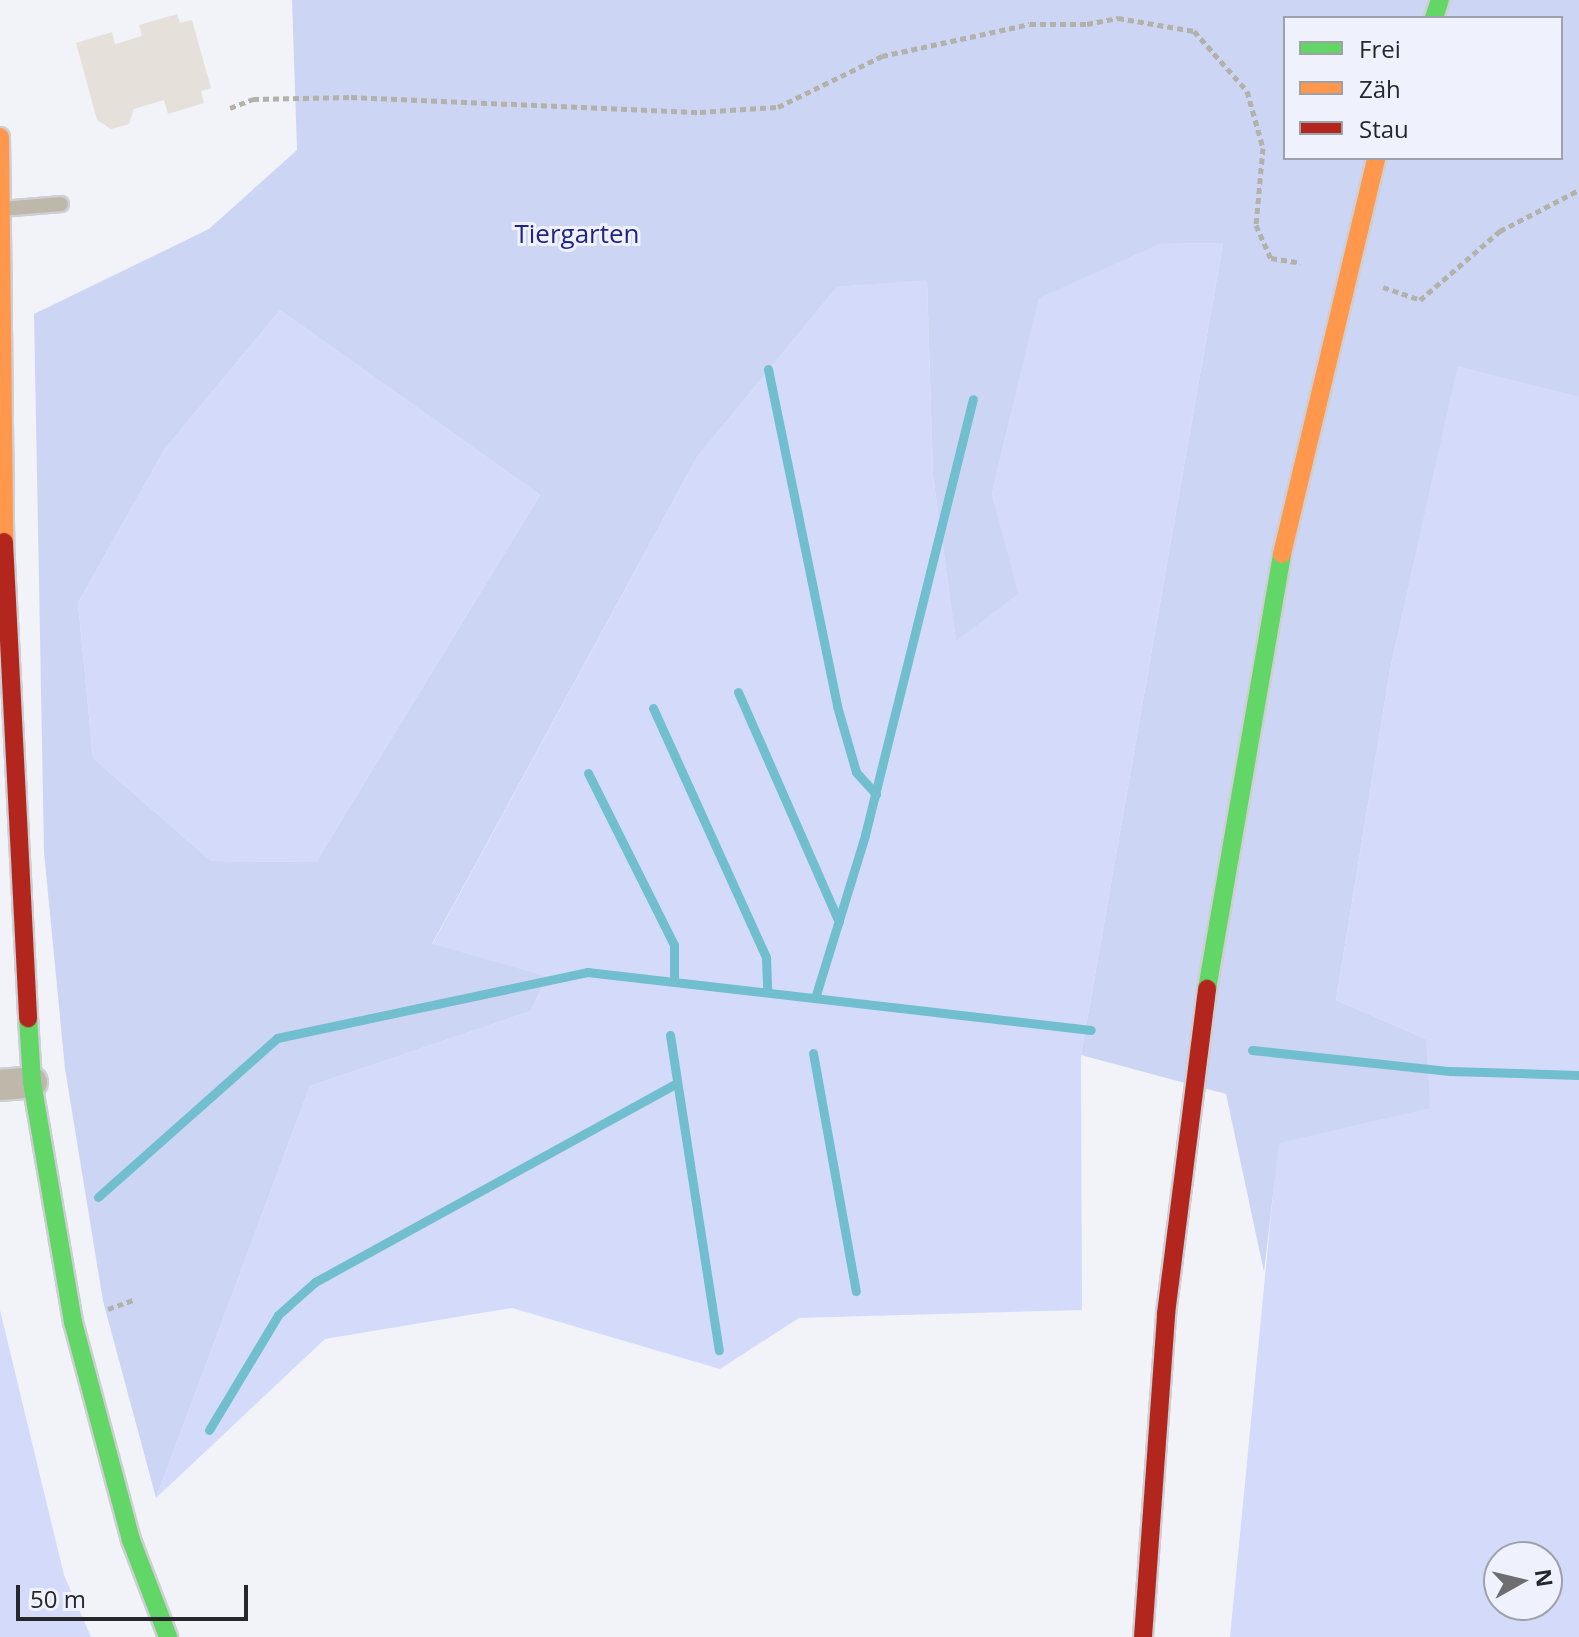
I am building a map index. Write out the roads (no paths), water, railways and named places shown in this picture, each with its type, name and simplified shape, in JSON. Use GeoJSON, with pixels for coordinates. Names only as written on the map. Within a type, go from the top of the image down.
{"type":"FeatureCollection","features":[{"type":"Feature","properties":{"kind":"main road"},"geometry":{"type":"LineString","coordinates":[[0,137],[5,638],[32,1082],[73,1322],[131,1540],[168,1637]]}},
{"type":"Feature","properties":{"kind":"main road"},"geometry":{"type":"LineString","coordinates":[[1143,1637],[1166,1314],[1217,910],[1289,517],[1376,160]]}},
{"type":"Feature","properties":{"kind":"main road"},"geometry":{"type":"LineString","coordinates":[[1161,1637],[1183,1313],[1234,911],[1306,519],[1392,160]]}},
{"type":"Feature","properties":{"kind":"street"},"geometry":{"type":"LineString","coordinates":[[0,1085],[32,1082]]}},
{"type":"Feature","properties":{"kind":"lane"},"geometry":{"type":"LineString","coordinates":[[2,209],[61,204]]}},
{"type":"Feature","properties":{"kind":"waterway"},"geometry":{"type":"LineString","coordinates":[[768,369],[837,706],[856,772],[876,794]]}},
{"type":"Feature","properties":{"kind":"waterway"},"geometry":{"type":"LineString","coordinates":[[815,998],[865,835],[973,399]]}},
{"type":"Feature","properties":{"kind":"waterway"},"geometry":{"type":"LineString","coordinates":[[738,692],[839,922]]}},
{"type":"Feature","properties":{"kind":"waterway"},"geometry":{"type":"LineString","coordinates":[[653,708],[766,957],[767,992]]}},
{"type":"Feature","properties":{"kind":"waterway"},"geometry":{"type":"LineString","coordinates":[[588,773],[674,945],[674,978]]}},
{"type":"Feature","properties":{"kind":"waterway"},"geometry":{"type":"LineString","coordinates":[[98,1197],[277,1038],[587,972],[1091,1030]]}},
{"type":"Feature","properties":{"kind":"waterway"},"geometry":{"type":"LineString","coordinates":[[670,1035],[719,1350]]}},
{"type":"Feature","properties":{"kind":"waterway"},"geometry":{"type":"LineString","coordinates":[[1252,1050],[1450,1071],[1579,1075]]}},
{"type":"Feature","properties":{"kind":"waterway"},"geometry":{"type":"LineString","coordinates":[[813,1053],[856,1291]]}},
{"type":"Feature","properties":{"kind":"waterway"},"geometry":{"type":"LineString","coordinates":[[209,1430],[278,1315],[315,1282],[675,1084]]}},
{"type":"Feature","properties":{"kind":"park label","name":"Tiergarten"},"geometry":{"type":"Point","coordinates":[577,234]}}]}
